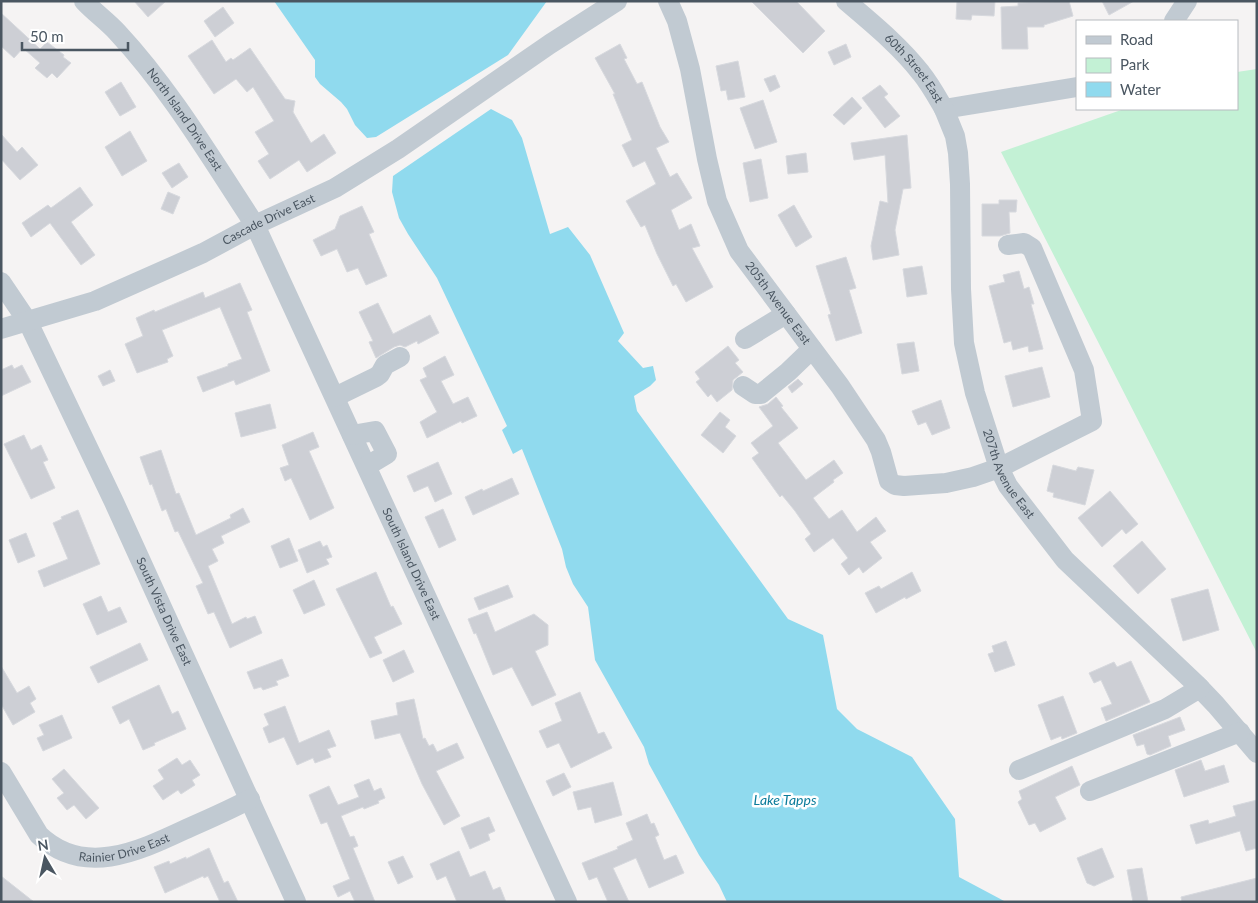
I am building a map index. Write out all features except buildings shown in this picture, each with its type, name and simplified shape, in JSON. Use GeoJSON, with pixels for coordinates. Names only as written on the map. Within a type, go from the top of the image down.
{"type":"FeatureCollection","features":[{"type":"Feature","properties":{"kind":"street","name":"North Island Drive East"},"geometry":{"type":"LineString","coordinates":[[84,1],[116,31],[154,76],[255,225]]}},
{"type":"Feature","properties":{"kind":"street","name":"Cascade Drive East"},"geometry":{"type":"LineString","coordinates":[[1,329],[95,301],[203,253],[255,225],[354,178],[550,44],[617,1]]}},
{"type":"Feature","properties":{"kind":"street","name":"205th Avenue East"},"geometry":{"type":"LineString","coordinates":[[668,1],[680,30],[690,69],[717,201],[739,251],[840,386],[876,440],[889,481],[895,485],[946,483],[973,477],[999,468],[1092,421],[1084,370],[1032,248],[1024,243],[1008,245]]}},
{"type":"Feature","properties":{"kind":"street","name":"60th Street East"},"geometry":{"type":"LineString","coordinates":[[846,1],[884,33],[906,55],[922,74],[944,109],[1076,87]]}},
{"type":"Feature","properties":{"kind":"street"},"geometry":{"type":"LineString","coordinates":[[1175,20],[1187,1]]}},
{"type":"Feature","properties":{"kind":"street","name":"207th Avenue East"},"geometry":{"type":"LineString","coordinates":[[944,109],[955,136],[958,153],[964,343],[975,393],[999,468],[1008,486],[1065,560],[1200,688],[1257,753]]}},
{"type":"Feature","properties":{"kind":"street","name":"South Island Drive East"},"geometry":{"type":"LineString","coordinates":[[255,225],[566,902]]}},
{"type":"Feature","properties":{"kind":"street","name":"South Vista Drive East"},"geometry":{"type":"LineString","coordinates":[[1,282],[28,322],[114,502],[296,902]]}},
{"type":"Feature","properties":{"kind":"street"},"geometry":{"type":"LineString","coordinates":[[745,339],[786,314]]}},
{"type":"Feature","properties":{"kind":"street"},"geometry":{"type":"LineString","coordinates":[[743,386],[755,394],[761,394],[812,349]]}},
{"type":"Feature","properties":{"kind":"street"},"geometry":{"type":"LineString","coordinates":[[335,397],[376,377],[385,365],[400,357]]}},
{"type":"Feature","properties":{"kind":"street"},"geometry":{"type":"LineString","coordinates":[[1019,770],[1165,709],[1200,688]]}},
{"type":"Feature","properties":{"kind":"street"},"geometry":{"type":"LineString","coordinates":[[1090,791],[1240,732]]}},
{"type":"Feature","properties":{"kind":"street","name":"Rainier Drive East"},"geometry":{"type":"LineString","coordinates":[[1,772],[39,835],[58,850],[85,858],[100,858],[138,850],[250,799]]}},
{"type":"Feature","properties":{"kind":"green space"},"geometry":{"type":"Polygon","coordinates":[[[1257,69],[1257,653],[1001,152],[1121,110],[1238,110],[1238,72],[1257,69]]]}},
{"type":"Feature","properties":{"kind":"water"},"geometry":{"type":"Polygon","coordinates":[[[274,1],[547,1],[508,55],[376,137],[367,138],[355,125],[347,109],[315,77],[315,60],[274,1]]]}},
{"type":"Feature","properties":{"kind":"water","name":"Lake Tapps"},"geometry":{"type":"Polygon","coordinates":[[[491,109],[512,120],[522,138],[550,234],[568,227],[590,255],[624,333],[618,341],[643,368],[653,366],[656,380],[634,396],[637,411],[788,619],[823,635],[837,709],[857,729],[912,757],[955,819],[959,877],[1006,902],[727,902],[649,764],[644,747],[595,660],[588,607],[573,584],[566,567],[562,549],[522,449],[513,454],[502,430],[507,426],[437,278],[399,218],[392,192],[393,176],[491,109]]]}}]}
